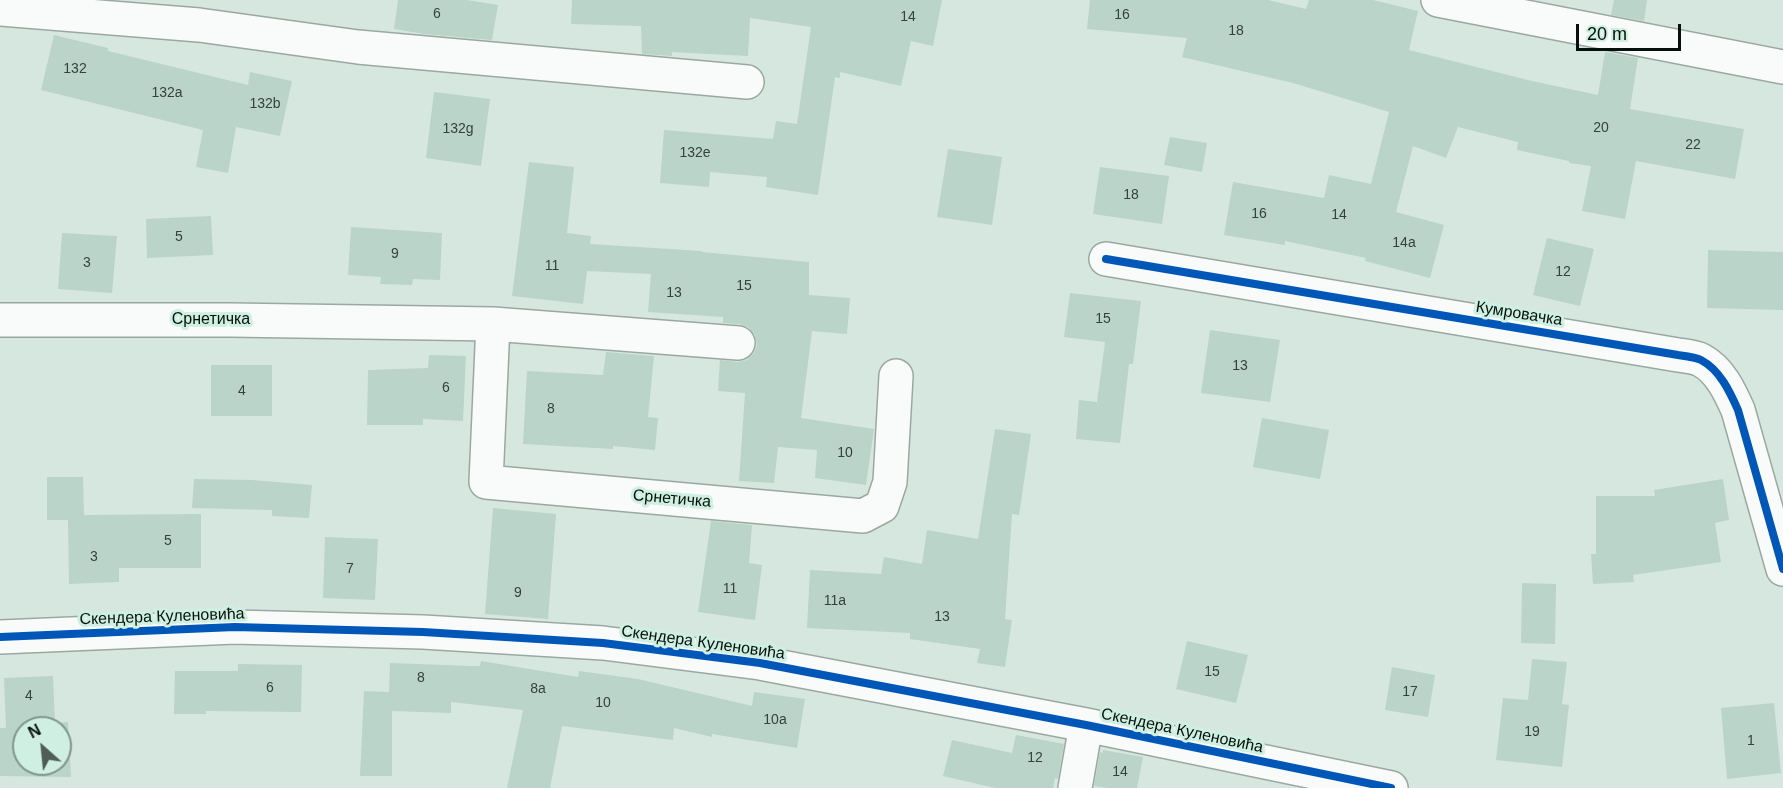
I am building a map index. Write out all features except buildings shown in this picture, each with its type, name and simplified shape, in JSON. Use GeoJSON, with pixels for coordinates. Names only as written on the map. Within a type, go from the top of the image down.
{"type":"FeatureCollection","features":[{"type":"Feature","properties":{"kind":"street"},"geometry":{"type":"LineString","coordinates":[[1438,0],[1783,67]]}},
{"type":"Feature","properties":{"kind":"street"},"geometry":{"type":"LineString","coordinates":[[0,9],[199,25],[358,47],[747,82]]}},
{"type":"Feature","properties":{"kind":"street","name":"Кумровачка"},"geometry":{"type":"LineString","coordinates":[[1106,259],[1701,360],[1729,388],[1738,410],[1783,569]]}},
{"type":"Feature","properties":{"kind":"street","name":"Срнетичка"},"geometry":{"type":"LineString","coordinates":[[0,320],[231,320],[493,324],[738,343]]}},
{"type":"Feature","properties":{"kind":"street","name":"Срнетичка"},"geometry":{"type":"LineString","coordinates":[[493,324],[486,482],[863,516],[882,506],[890,482],[896,376]]}},
{"type":"Feature","properties":{"kind":"street","name":"Скендера Куленовића"},"geometry":{"type":"LineString","coordinates":[[0,637],[235,627],[423,632],[603,643],[760,663],[1086,725],[1391,788]]}},
{"type":"Feature","properties":{"kind":"street"},"geometry":{"type":"LineString","coordinates":[[1075,788],[1086,725]]}},
{"type":"Feature","properties":{"kind":"cycle path"},"geometry":{"type":"LineString","coordinates":[[1106,259],[1701,360],[1719,375],[1738,410],[1783,569]]}},
{"type":"Feature","properties":{"kind":"cycle path"},"geometry":{"type":"LineString","coordinates":[[0,637],[235,627],[423,632],[603,643],[760,663],[1086,725],[1391,788]]}}]}
